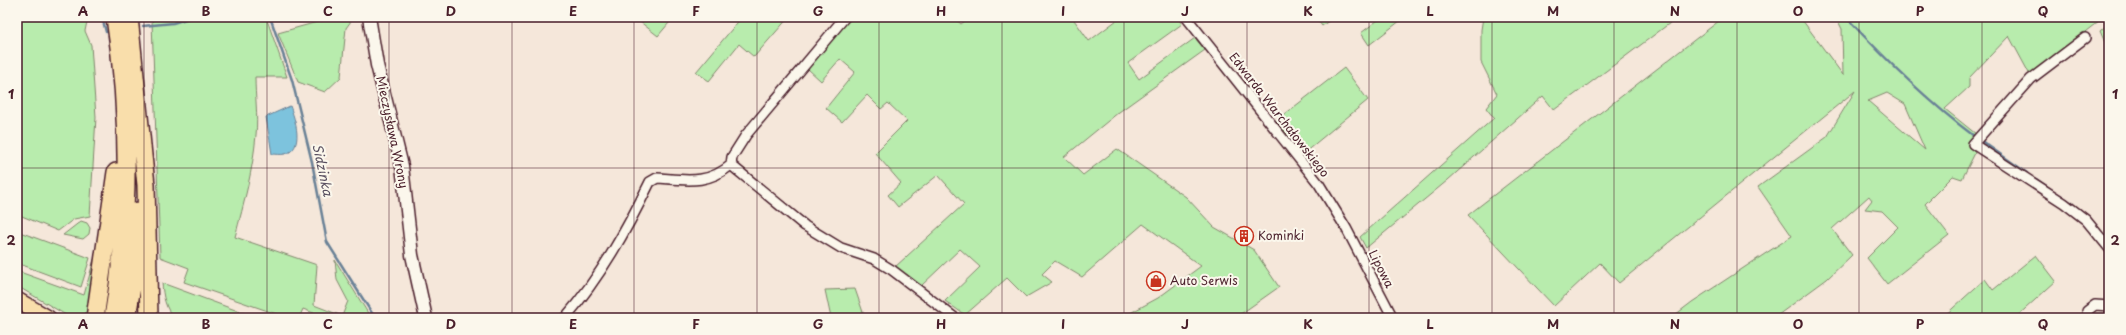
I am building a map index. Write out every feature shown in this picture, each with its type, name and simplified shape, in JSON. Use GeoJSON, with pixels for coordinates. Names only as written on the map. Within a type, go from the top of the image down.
{"type":"FeatureCollection","features":[{"type":"Feature","properties":{"kind":"highway"},"geometry":{"type":"LineString","coordinates":[[115,17],[146,185],[149,318]]}},
{"type":"Feature","properties":{"kind":"highway"},"geometry":{"type":"LineString","coordinates":[[127,318],[133,279],[138,197],[131,108],[129,17]]}},
{"type":"Feature","properties":{"kind":"highway"},"geometry":{"type":"LineString","coordinates":[[95,318],[131,108]]}},
{"type":"Feature","properties":{"kind":"highway"},"geometry":{"type":"LineString","coordinates":[[113,318],[124,221],[131,108]]}},
{"type":"Feature","properties":{"kind":"highway"},"geometry":{"type":"LineString","coordinates":[[149,287],[162,318]]}},
{"type":"Feature","properties":{"kind":"main road"},"geometry":{"type":"LineString","coordinates":[[17,300],[48,318]]}},
{"type":"Feature","properties":{"kind":"street","name":"Mieczysława Wrony"},"geometry":{"type":"LineString","coordinates":[[369,17],[377,65],[402,166],[412,255],[426,318]]}},
{"type":"Feature","properties":{"kind":"street"},"geometry":{"type":"LineString","coordinates":[[565,318],[622,239],[650,182],[657,178],[691,180],[705,179],[722,172],[731,165],[732,157],[746,135],[845,17]]}},
{"type":"Feature","properties":{"kind":"street","name":"Edwarda Warchałowskiego"},"geometry":{"type":"LineString","coordinates":[[1186,17],[1305,165],[1348,231]]}},
{"type":"Feature","properties":{"kind":"street"},"geometry":{"type":"LineString","coordinates":[[2085,38],[2031,79],[1973,144],[2090,223],[2109,248]]}},
{"type":"Feature","properties":{"kind":"street"},"geometry":{"type":"LineString","coordinates":[[731,165],[805,226],[841,248],[874,259],[892,270],[955,318]]}},
{"type":"Feature","properties":{"kind":"street","name":"Lipowa"},"geometry":{"type":"LineString","coordinates":[[1348,231],[1393,318]]}},
{"type":"Feature","properties":{"kind":"street"},"geometry":{"type":"LineString","coordinates":[[2088,318],[2087,311],[2095,305],[2109,306]]}},
{"type":"Feature","properties":{"kind":"green space"},"geometry":{"type":"Polygon","coordinates":[[[17,17],[88,17],[85,31],[91,45],[96,117],[90,216],[74,219],[58,231],[17,214],[17,17]]]}},
{"type":"Feature","properties":{"kind":"green space"},"geometry":{"type":"Polygon","coordinates":[[[158,17],[266,17],[287,77],[255,77],[257,121],[255,148],[248,186],[235,237],[317,265],[314,305],[342,316],[348,301],[337,280],[335,260],[371,318],[327,318],[303,309],[299,318],[288,318],[184,282],[189,268],[160,257],[152,21],[158,17]]]}},
{"type":"Feature","properties":{"kind":"green space"},"geometry":{"type":"Polygon","coordinates":[[[335,17],[354,17],[346,28],[341,77],[325,92],[298,82],[278,33],[335,17]]]}},
{"type":"Feature","properties":{"kind":"green space"},"geometry":{"type":"Polygon","coordinates":[[[634,17],[674,17],[658,36],[634,17]]]}},
{"type":"Feature","properties":{"kind":"green space"},"geometry":{"type":"Polygon","coordinates":[[[742,17],[789,17],[754,57],[739,44],[709,81],[696,72],[742,17]]]}},
{"type":"Feature","properties":{"kind":"green space"},"geometry":{"type":"Polygon","coordinates":[[[850,17],[953,17],[961,24],[970,17],[1072,17],[1089,41],[1121,17],[1176,17],[1182,24],[1128,63],[1139,79],[1195,38],[1205,50],[1119,112],[1064,157],[1083,175],[1117,149],[1186,197],[1214,227],[1254,250],[1279,287],[1235,318],[1121,318],[1158,298],[1201,266],[1143,224],[1082,277],[1055,261],[1042,274],[1052,282],[1026,297],[1007,278],[965,315],[945,301],[980,267],[960,249],[921,286],[895,267],[964,204],[938,175],[898,207],[888,195],[901,183],[875,153],[907,121],[888,103],[881,109],[867,95],[842,122],[826,108],[855,72],[840,59],[821,81],[808,69],[850,17]]]}},
{"type":"Feature","properties":{"kind":"green space"},"geometry":{"type":"Polygon","coordinates":[[[1315,17],[1334,17],[1322,26],[1315,17]]]}},
{"type":"Feature","properties":{"kind":"green space"},"geometry":{"type":"Polygon","coordinates":[[[1382,17],[1405,17],[1369,45],[1361,33],[1382,17]]]}},
{"type":"Feature","properties":{"kind":"green space"},"geometry":{"type":"Polygon","coordinates":[[[1483,17],[1678,17],[1554,110],[1543,96],[1448,180],[1366,248],[1360,237],[1494,118],[1486,108],[1497,94],[1481,62],[1481,30],[1483,17]]]}},
{"type":"Feature","properties":{"kind":"green space"},"geometry":{"type":"Polygon","coordinates":[[[1724,17],[1800,17],[1843,75],[1842,29],[1836,17],[2104,17],[2030,75],[2009,36],[1969,78],[1969,87],[1945,109],[1976,134],[1967,144],[1975,153],[1962,179],[1953,176],[1925,204],[1949,235],[1887,284],[1867,258],[1898,227],[1882,211],[1865,209],[1872,200],[1869,196],[1832,229],[1852,255],[1827,279],[1774,318],[1671,318],[1692,302],[1792,236],[1758,187],[1827,137],[1855,91],[1619,283],[1600,263],[1554,306],[1468,215],[1724,17]],[[1887,93],[1868,101],[1925,150],[1905,104],[1887,93]]]}},
{"type":"Feature","properties":{"kind":"green space"},"geometry":{"type":"Polygon","coordinates":[[[2109,23],[2109,52],[2100,31],[2109,23]]]}},
{"type":"Feature","properties":{"kind":"green space"},"geometry":{"type":"Polygon","coordinates":[[[1344,68],[1368,100],[1304,153],[1276,121],[1344,68]]]}},
{"type":"Feature","properties":{"kind":"green space"},"geometry":{"type":"Polygon","coordinates":[[[81,221],[87,223],[90,228],[89,234],[83,239],[63,235],[81,221]]]}},
{"type":"Feature","properties":{"kind":"green space"},"geometry":{"type":"Polygon","coordinates":[[[17,231],[90,258],[81,287],[17,263],[17,231]]]}},
{"type":"Feature","properties":{"kind":"green space"},"geometry":{"type":"Polygon","coordinates":[[[2036,255],[2056,281],[2015,318],[1942,318],[1985,279],[1993,290],[2036,255]]]}},
{"type":"Feature","properties":{"kind":"green space"},"geometry":{"type":"Polygon","coordinates":[[[94,259],[98,261],[89,318],[71,318],[17,286],[17,271],[84,295],[94,259]]]}},
{"type":"Feature","properties":{"kind":"green space"},"geometry":{"type":"Polygon","coordinates":[[[162,283],[257,318],[174,318],[168,310],[165,302],[162,283]]]}},
{"type":"Feature","properties":{"kind":"green space"},"geometry":{"type":"Polygon","coordinates":[[[855,289],[865,318],[831,318],[825,290],[855,289]]]}},
{"type":"Feature","properties":{"kind":"water"},"geometry":{"type":"Polygon","coordinates":[[[290,106],[297,133],[295,146],[291,151],[285,154],[272,154],[266,117],[290,106]]]}},
{"type":"Feature","properties":{"kind":"waterway"},"geometry":{"type":"LineString","coordinates":[[98,17],[103,21],[106,32]]}},
{"type":"Feature","properties":{"kind":"waterway"},"geometry":{"type":"LineString","coordinates":[[143,26],[173,23],[192,17]]}},
{"type":"Feature","properties":{"kind":"waterway","name":"Sidzinka"},"geometry":{"type":"LineString","coordinates":[[270,17],[292,80],[312,162],[327,242],[375,318]]}},
{"type":"Feature","properties":{"kind":"waterway"},"geometry":{"type":"LineString","coordinates":[[1846,17],[1907,80],[1974,136]]}},
{"type":"Feature","properties":{"kind":"waterway"},"geometry":{"type":"LineString","coordinates":[[1980,140],[2027,173]]}},
{"type":"Feature","properties":{"kind":"waterway"},"geometry":{"type":"LineString","coordinates":[[2036,179],[2052,190]]}},
{"type":"Feature","properties":{"kind":"waterway"},"geometry":{"type":"LineString","coordinates":[[2060,195],[2072,203]]}},
{"type":"Feature","properties":{"kind":"place","name":"Kominki"},"geometry":{"type":"Point","coordinates":[1244,236]}},
{"type":"Feature","properties":{"kind":"place","name":"Auto Serwis"},"geometry":{"type":"Point","coordinates":[1156,281]}}]}
